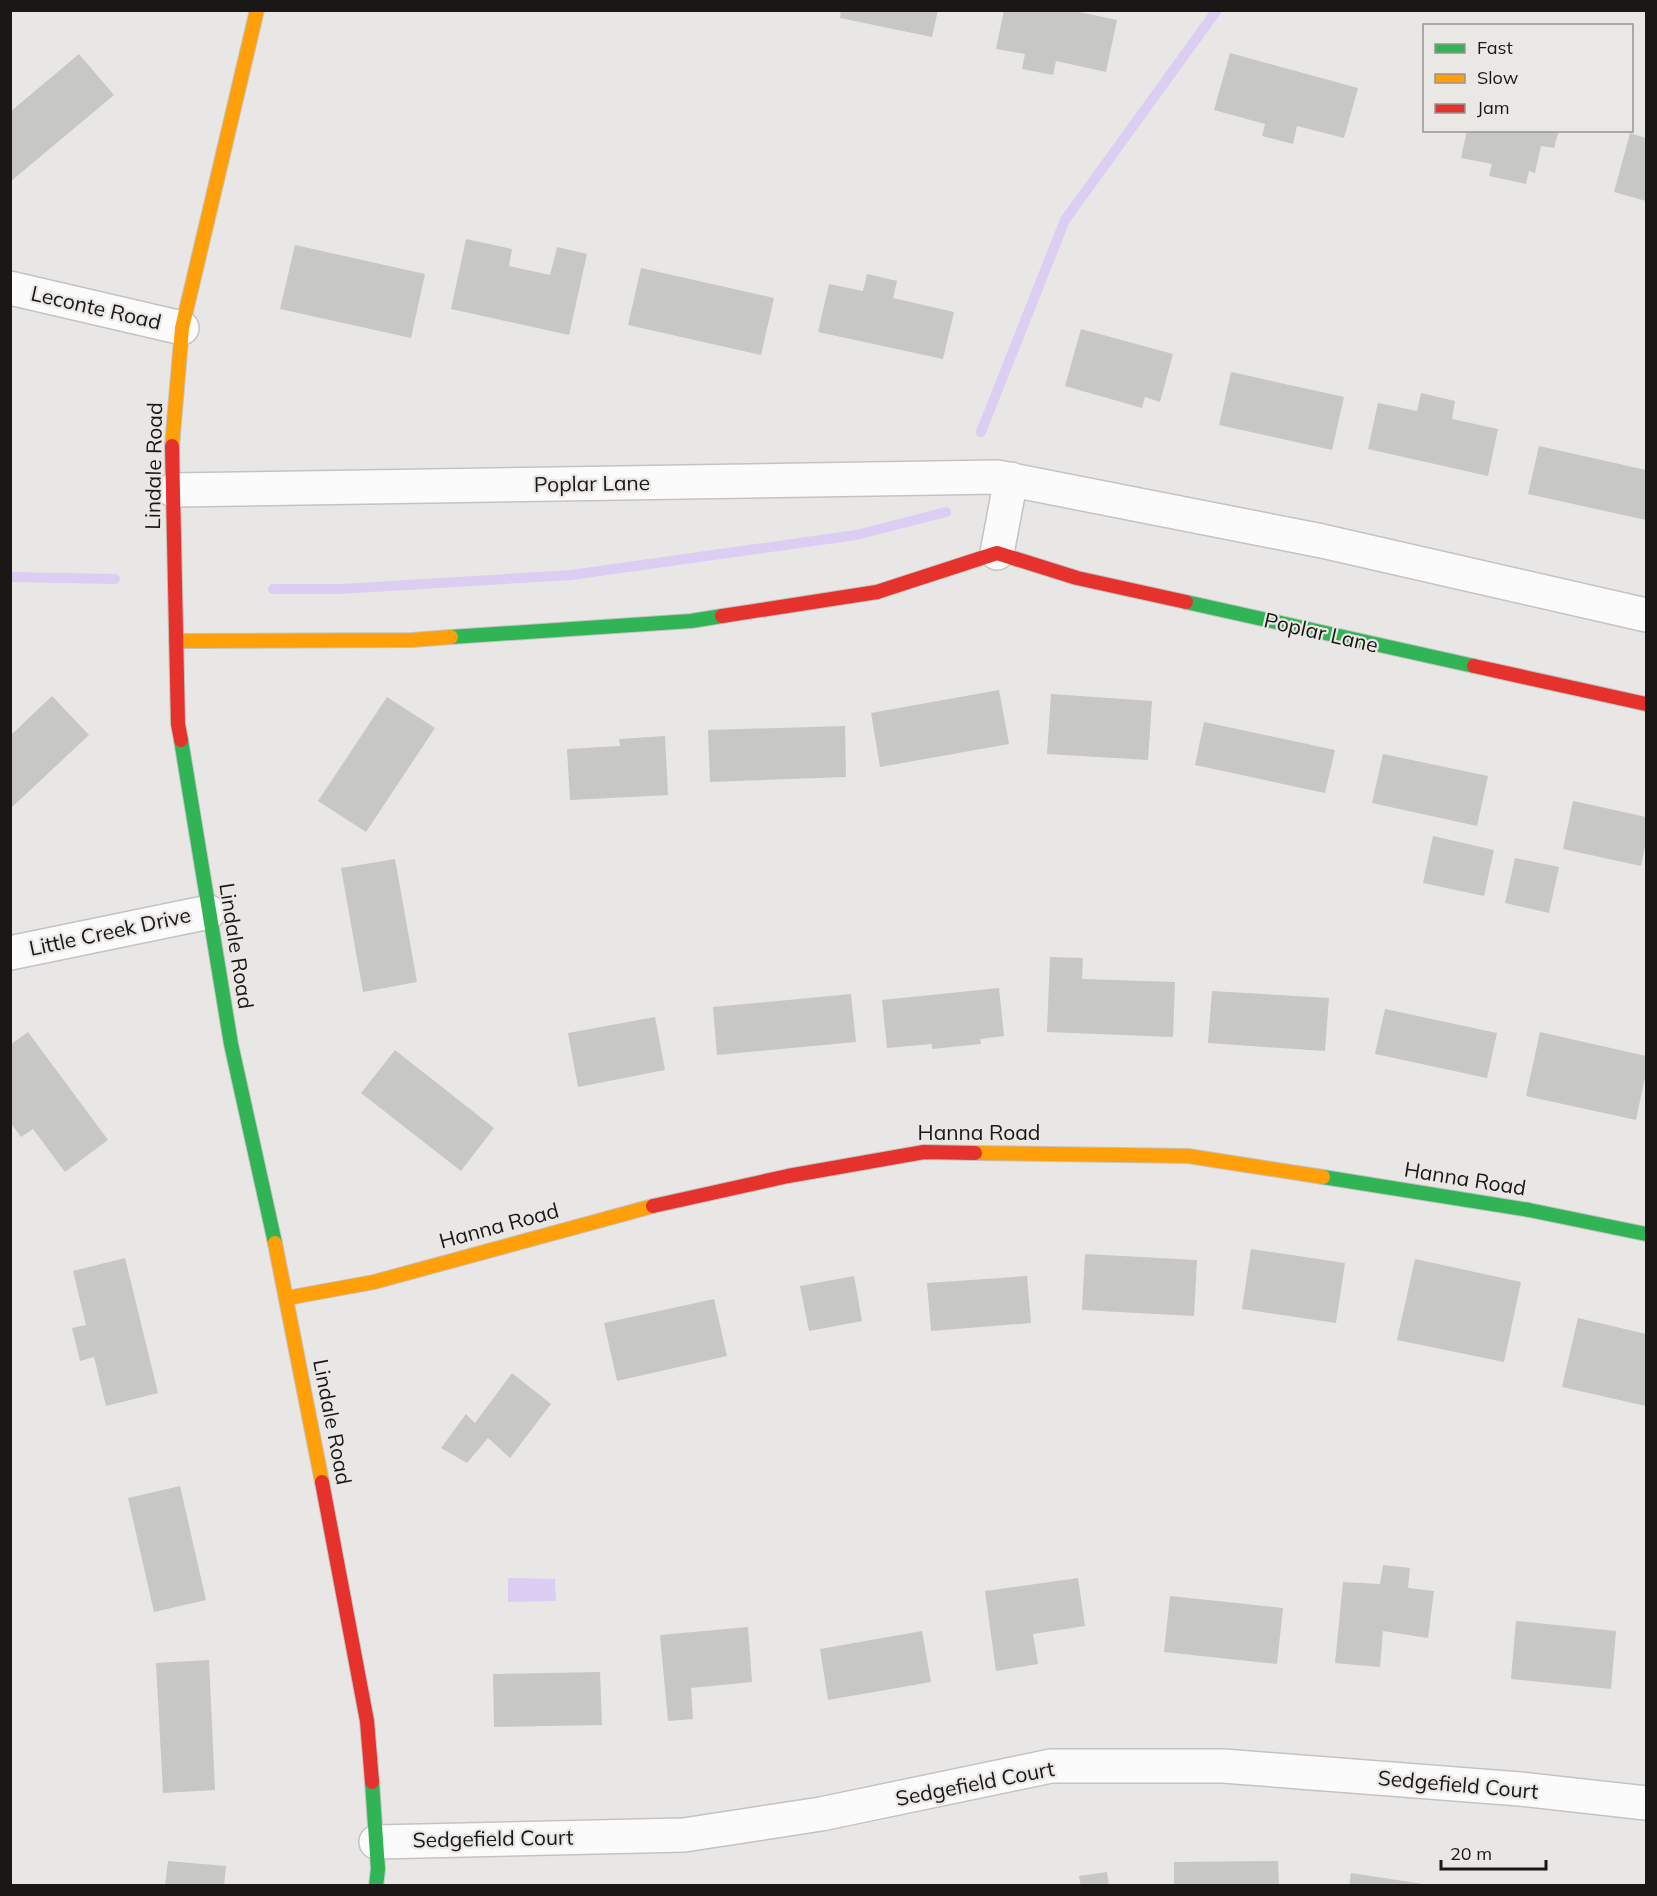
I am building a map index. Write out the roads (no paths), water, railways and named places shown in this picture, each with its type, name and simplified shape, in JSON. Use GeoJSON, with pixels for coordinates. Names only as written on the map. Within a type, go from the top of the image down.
{"type":"FeatureCollection","features":[{"type":"Feature","properties":{"kind":"street","name":"Lindale Road"},"geometry":{"type":"LineString","coordinates":[[257,10],[182,328],[172,438],[178,724],[231,1044],[287,1298],[367,1721],[376,1842],[376,1886]]}},
{"type":"Feature","properties":{"kind":"street","name":"Leconte Road"},"geometry":{"type":"LineString","coordinates":[[10,288],[182,328]]}},
{"type":"Feature","properties":{"kind":"street","name":"Poplar Lane"},"geometry":{"type":"LineString","coordinates":[[173,490],[997,477],[1322,541],[1647,615]]}},
{"type":"Feature","properties":{"kind":"street"},"geometry":{"type":"LineString","coordinates":[[176,641],[412,640],[691,621],[877,592],[997,553],[1011,479]]}},
{"type":"Feature","properties":{"kind":"street","name":"Poplar Lane"},"geometry":{"type":"LineString","coordinates":[[997,553],[1077,578],[1647,704]]}},
{"type":"Feature","properties":{"kind":"street","name":"Little Creek Drive"},"geometry":{"type":"LineString","coordinates":[[10,953],[209,912]]}},
{"type":"Feature","properties":{"kind":"street","name":"Hanna Road"},"geometry":{"type":"LineString","coordinates":[[287,1298],[374,1282],[660,1204],[788,1176],[924,1152],[1188,1156],[1529,1210],[1647,1234]]}},
{"type":"Feature","properties":{"kind":"street","name":"Sedgefield Court"},"geometry":{"type":"LineString","coordinates":[[376,1842],[684,1835],[821,1814],[1051,1766],[1223,1766],[1520,1789],[1647,1803]]}},
{"type":"Feature","properties":{"kind":"waterway"},"geometry":{"type":"LineString","coordinates":[[981,432],[1065,220],[1217,10]]}},
{"type":"Feature","properties":{"kind":"waterway"},"geometry":{"type":"LineString","coordinates":[[273,589],[341,589],[571,575],[856,535],[946,512]]}},
{"type":"Feature","properties":{"kind":"waterway"},"geometry":{"type":"LineString","coordinates":[[10,577],[115,579]]}}]}
